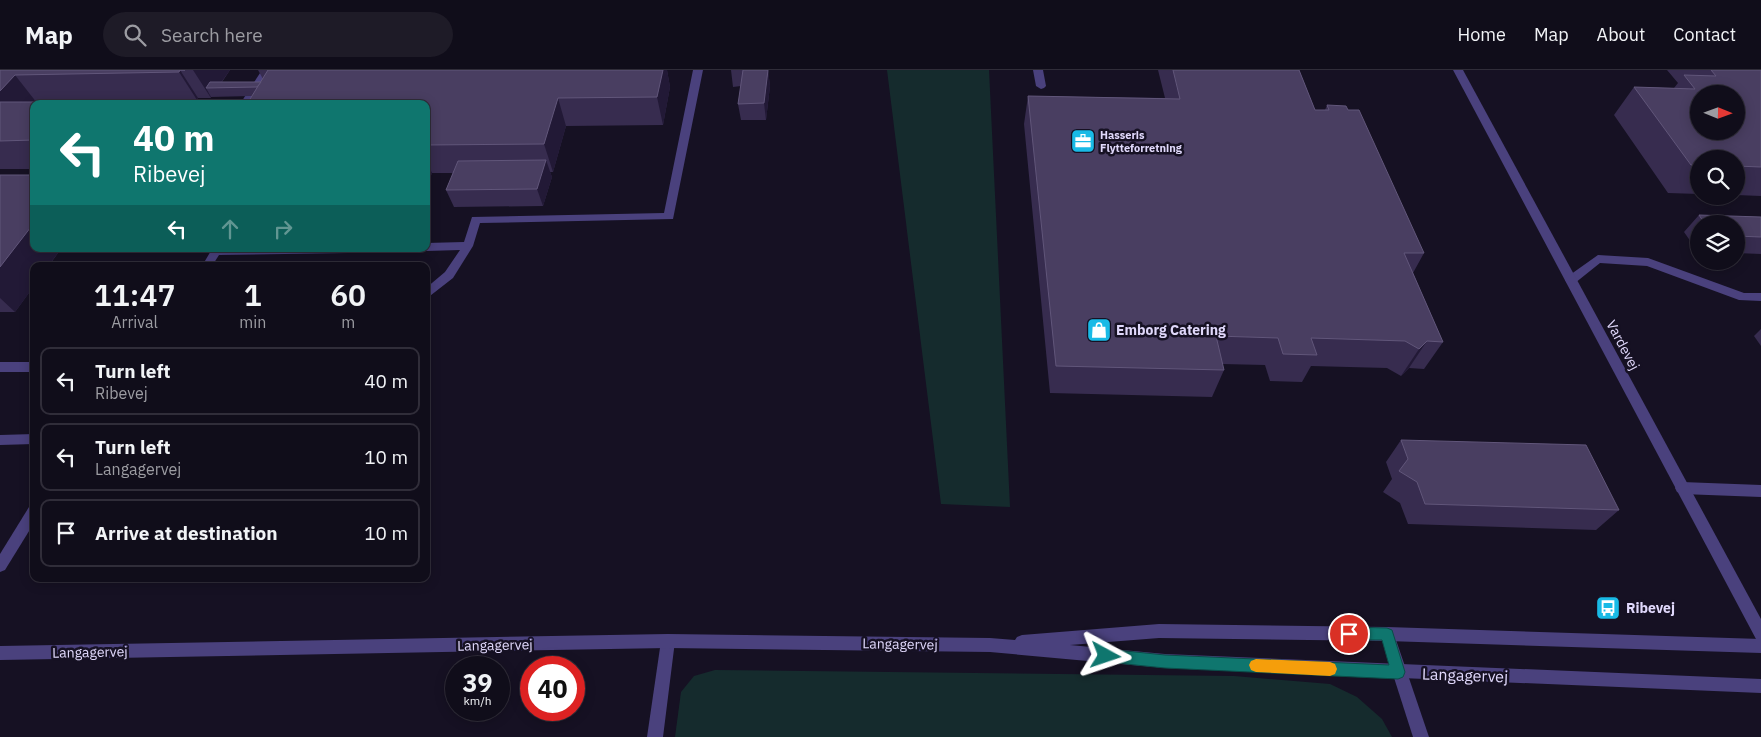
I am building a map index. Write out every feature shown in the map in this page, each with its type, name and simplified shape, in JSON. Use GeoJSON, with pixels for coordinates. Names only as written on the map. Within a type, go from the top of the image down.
{"type":"FeatureCollection","features":[{"type":"Feature","properties":{"kind":"street"},"geometry":{"type":"LineString","coordinates":[[247,100],[266,70]]}},
{"type":"Feature","properties":{"kind":"street"},"geometry":{"type":"LineString","coordinates":[[430,292],[449,275],[468,246],[476,220],[669,216],[698,70]]}},
{"type":"Feature","properties":{"kind":"street"},"geometry":{"type":"LineString","coordinates":[[1038,70],[1041,86]]}},
{"type":"Feature","properties":{"kind":"street","name":"Vardevej"},"geometry":{"type":"LineString","coordinates":[[1458,70],[1761,634]]}},
{"type":"Feature","properties":{"kind":"street"},"geometry":{"type":"LineString","coordinates":[[430,247],[468,246]]}},
{"type":"Feature","properties":{"kind":"street"},"geometry":{"type":"LineString","coordinates":[[1571,280],[1598,259],[1648,262],[1743,297],[1761,298]]}},
{"type":"Feature","properties":{"kind":"street"},"geometry":{"type":"LineString","coordinates":[[0,367],[30,366]]}},
{"type":"Feature","properties":{"kind":"street"},"geometry":{"type":"LineString","coordinates":[[0,440],[30,439]]}},
{"type":"Feature","properties":{"kind":"street"},"geometry":{"type":"LineString","coordinates":[[1682,488],[1761,492]]}},
{"type":"Feature","properties":{"kind":"street"},"geometry":{"type":"LineString","coordinates":[[0,566],[30,517]]}},
{"type":"Feature","properties":{"kind":"street","name":"Langagervej"},"geometry":{"type":"LineString","coordinates":[[0,654],[668,641],[990,644],[1160,631],[1387,634],[1761,646]]}},
{"type":"Feature","properties":{"kind":"street"},"geometry":{"type":"LineString","coordinates":[[1387,634],[1421,737]]}},
{"type":"Feature","properties":{"kind":"street"},"geometry":{"type":"LineString","coordinates":[[655,737],[668,641]]}},
{"type":"Feature","properties":{"kind":"street","name":"Langagervej"},"geometry":{"type":"LineString","coordinates":[[990,644],[1165,661],[1761,686]]}},
{"type":"Feature","properties":{"kind":"green space"},"geometry":{"type":"Polygon","coordinates":[[[887,70],[989,70],[1010,507],[941,504],[887,70]]]}},
{"type":"Feature","properties":{"kind":"green space"},"geometry":{"type":"Polygon","coordinates":[[[715,670],[1234,676],[1330,684],[1357,697],[1382,719],[1392,737],[675,737],[681,692],[694,676],[715,670]]]}},
{"type":"Feature","properties":{"kind":"building"},"geometry":{"type":"Polygon","coordinates":[[[0,70],[180,70],[179,72],[15,75],[0,91],[0,70]]]}},
{"type":"Feature","properties":{"kind":"building"},"geometry":{"type":"Polygon","coordinates":[[[268,70],[663,70],[657,97],[558,98],[544,144],[430,145],[430,100],[249,100],[268,70]]]}},
{"type":"Feature","properties":{"kind":"building"},"geometry":{"type":"Polygon","coordinates":[[[743,70],[768,70],[764,103],[738,104],[743,70]]]}},
{"type":"Feature","properties":{"kind":"building"},"geometry":{"type":"Polygon","coordinates":[[[1173,70],[1299,70],[1315,110],[1329,110],[1327,105],[1346,106],[1348,110],[1359,110],[1424,253],[1404,253],[1443,342],[1427,341],[1419,349],[1405,341],[1311,338],[1317,355],[1283,354],[1278,338],[1216,336],[1224,370],[1056,366],[1028,96],[1180,99],[1173,70]]]}},
{"type":"Feature","properties":{"kind":"building"},"geometry":{"type":"Polygon","coordinates":[[[1711,70],[1761,70],[1761,167],[1745,166],[1745,150],[1690,150],[1690,164],[1634,87],[1690,89],[1690,140],[1745,140],[1745,85],[1692,85],[1684,75],[1716,76],[1711,70]]]}},
{"type":"Feature","properties":{"kind":"building"},"geometry":{"type":"Polygon","coordinates":[[[210,82],[261,82],[257,87],[206,88],[210,82]]]}},
{"type":"Feature","properties":{"kind":"building"},"geometry":{"type":"Polygon","coordinates":[[[0,102],[30,102],[30,140],[0,141],[0,102]]]}},
{"type":"Feature","properties":{"kind":"building"},"geometry":{"type":"Polygon","coordinates":[[[546,160],[537,189],[446,190],[458,161],[546,160]]]}},
{"type":"Feature","properties":{"kind":"building"},"geometry":{"type":"Polygon","coordinates":[[[0,175],[30,175],[30,228],[0,267],[0,175]]]}},
{"type":"Feature","properties":{"kind":"building"},"geometry":{"type":"Polygon","coordinates":[[[1745,216],[1761,217],[1761,237],[1745,236],[1745,216]]]}},
{"type":"Feature","properties":{"kind":"building"},"geometry":{"type":"Polygon","coordinates":[[[1401,440],[1586,445],[1619,510],[1425,504],[1417,482],[1399,471],[1408,459],[1401,440]]]}},
{"type":"Feature","properties":{"kind":"slow traffic"},"geometry":{"type":"LineString","coordinates":[[1256,665],[1330,669]]}},
{"type":"Feature","properties":{"kind":"place","name":"Hasseris Flytteforretning"},"geometry":{"type":"Point","coordinates":[1083,141]}},
{"type":"Feature","properties":{"kind":"place","name":"Emborg Catering"},"geometry":{"type":"Point","coordinates":[1099,330]}},
{"type":"Feature","properties":{"kind":"place","name":"Ribevej"},"geometry":{"type":"Point","coordinates":[1608,608]}},
{"type":"Feature","properties":{"kind":"route"},"geometry":{"type":"LineString","coordinates":[[1106,656],[1165,661],[1398,672],[1387,634],[1349,634]]}}]}
